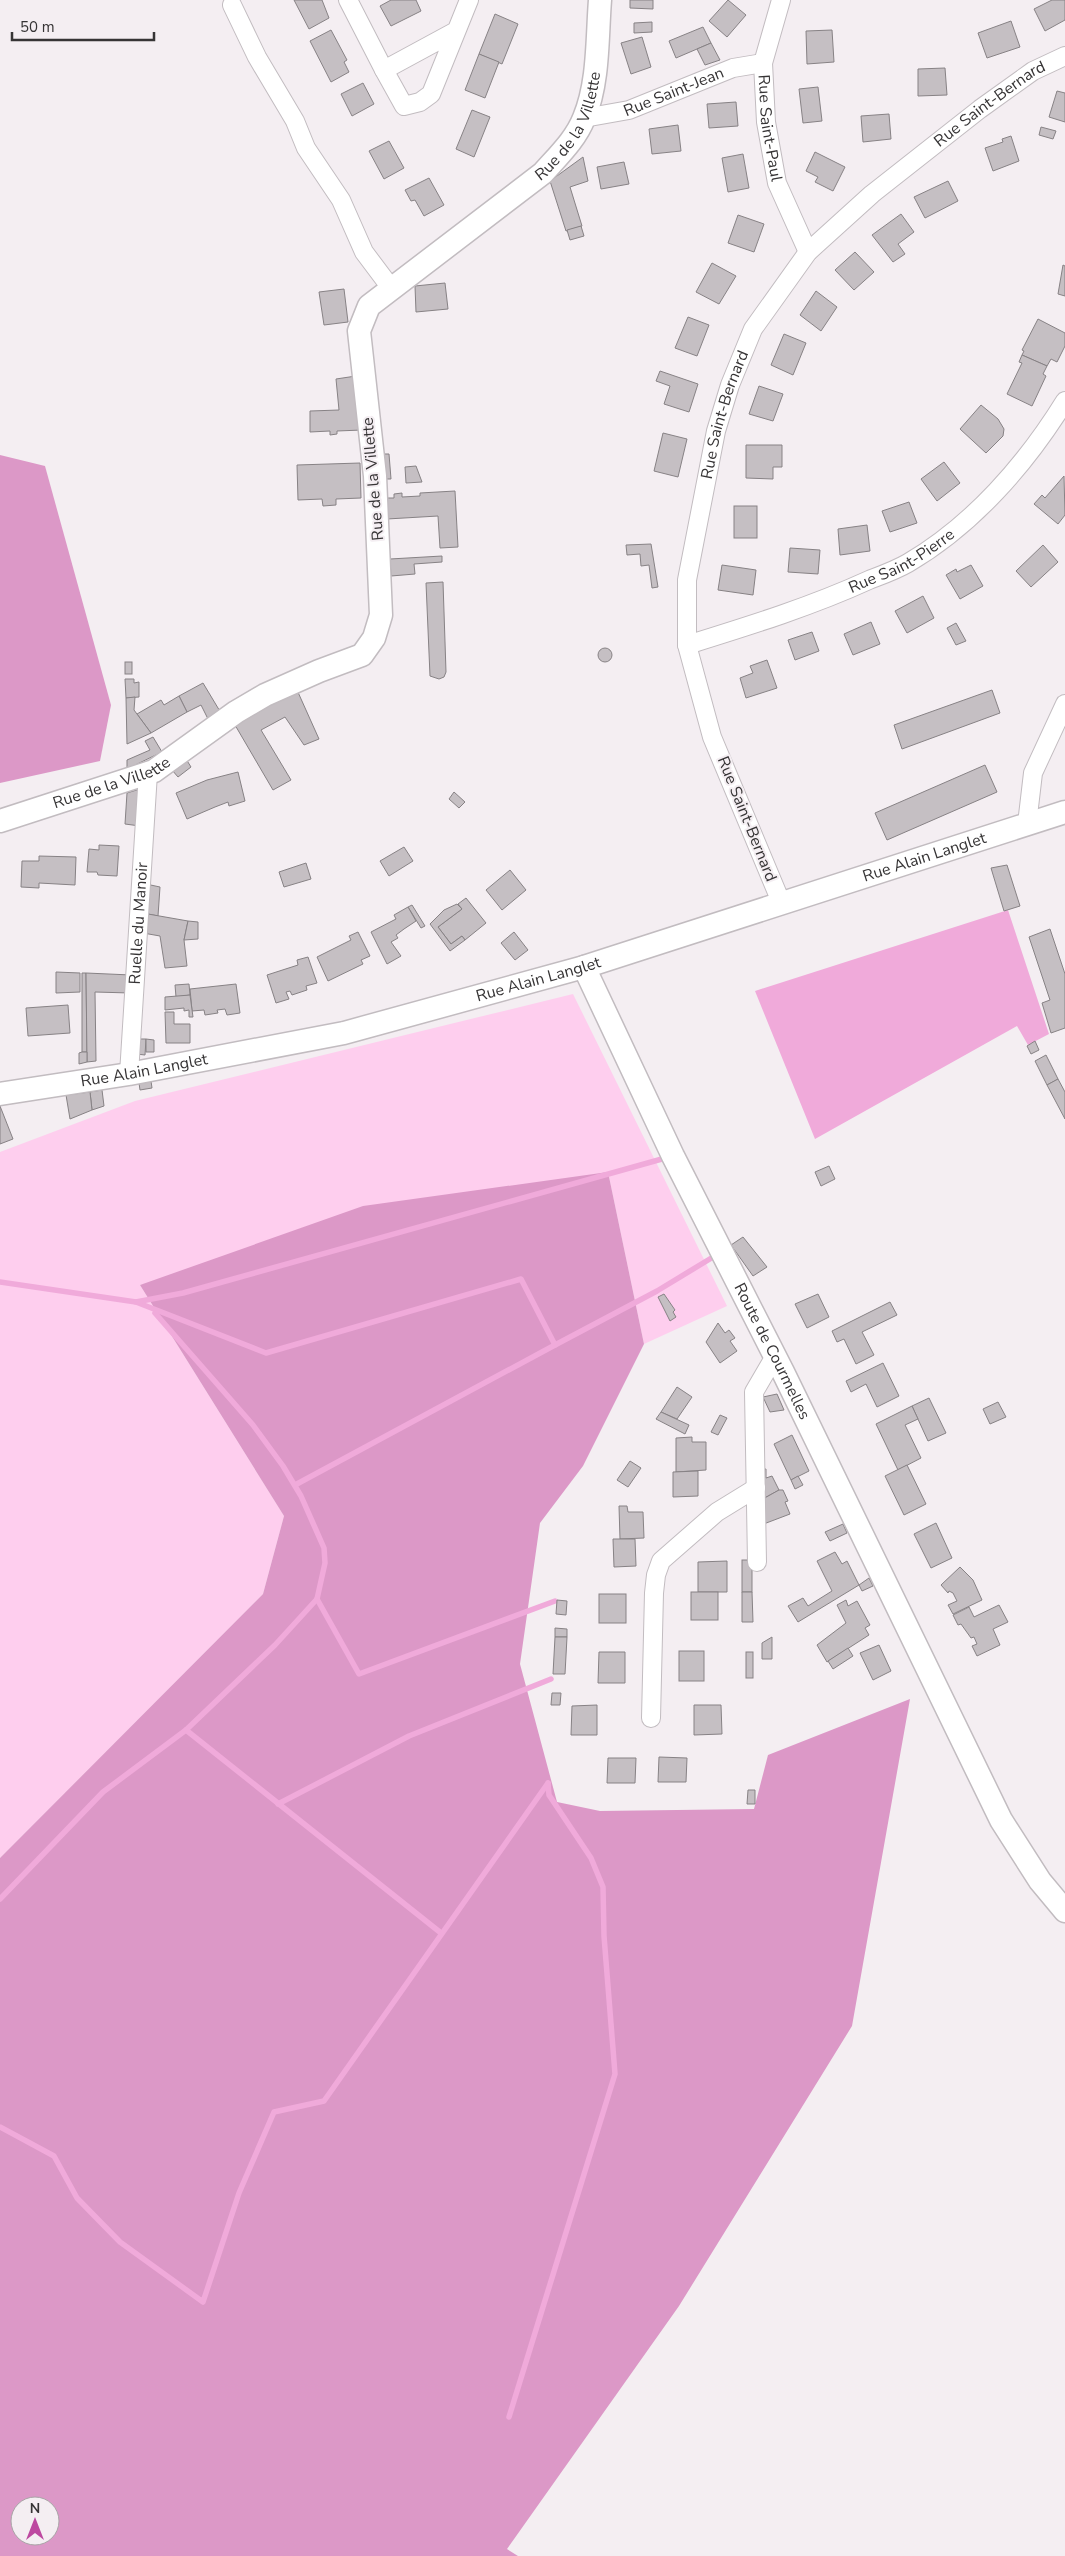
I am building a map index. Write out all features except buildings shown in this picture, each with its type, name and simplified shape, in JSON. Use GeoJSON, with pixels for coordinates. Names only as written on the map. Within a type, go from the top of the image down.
{"type":"FeatureCollection","features":[{"type":"Feature","properties":{"kind":"street"},"geometry":{"type":"LineString","coordinates":[[348,0],[404,106],[420,102],[431,94],[469,0]]}},
{"type":"Feature","properties":{"kind":"street","name":"Rue de la Villette"},"geometry":{"type":"LineString","coordinates":[[0,821],[148,773],[236,712],[265,695],[318,671],[362,655],[374,638],[381,615],[375,476],[359,331],[369,306],[543,173],[566,148],[584,118],[594,77],[600,0]]}},
{"type":"Feature","properties":{"kind":"street","name":"Rue Saint-Paul"},"geometry":{"type":"LineString","coordinates":[[782,0],[762,63],[766,122],[777,183],[808,252]]}},
{"type":"Feature","properties":{"kind":"street"},"geometry":{"type":"LineString","coordinates":[[232,5],[257,57],[295,121],[306,148],[341,200],[364,252],[391,288]]}},
{"type":"Feature","properties":{"kind":"street"},"geometry":{"type":"LineString","coordinates":[[384,70],[456,32]]}},
{"type":"Feature","properties":{"kind":"street","name":"Rue Saint-Bernard"},"geometry":{"type":"LineString","coordinates":[[781,902],[712,736],[686,645],[687,580],[716,431],[730,385],[753,329],[808,252],[872,194],[980,108],[1033,72],[1065,56]]}},
{"type":"Feature","properties":{"kind":"street","name":"Rue Saint-Jean"},"geometry":{"type":"LineString","coordinates":[[584,118],[629,110],[733,68],[762,63]]}},
{"type":"Feature","properties":{"kind":"street","name":"Rue Saint-Pierre"},"geometry":{"type":"LineString","coordinates":[[686,645],[760,622],[836,594],[908,563],[961,524],[1009,478],[1048,429],[1065,401]]}},
{"type":"Feature","properties":{"kind":"street"},"geometry":{"type":"LineString","coordinates":[[1027,824],[1033,773],[1065,704]]}},
{"type":"Feature","properties":{"kind":"street","name":"Ruelle du Manoir"},"geometry":{"type":"LineString","coordinates":[[129,1074],[148,773]]}},
{"type":"Feature","properties":{"kind":"street","name":"Rue Alain Langlet"},"geometry":{"type":"LineString","coordinates":[[0,1094],[129,1074],[344,1033],[584,967],[1065,812]]}},
{"type":"Feature","properties":{"kind":"street","name":"Route de Courmelles"},"geometry":{"type":"LineString","coordinates":[[584,967],[673,1156],[774,1356],[958,1735],[1002,1820],[1040,1881],[1065,1912]]}},
{"type":"Feature","properties":{"kind":"street"},"geometry":{"type":"LineString","coordinates":[[757,1562],[754,1392],[774,1356]]}},
{"type":"Feature","properties":{"kind":"street"},"geometry":{"type":"LineString","coordinates":[[651,1718],[654,1592],[656,1575],[661,1562],[717,1512],[756,1488]]}},
{"type":"Feature","properties":{"kind":"shaded area"},"geometry":{"type":"Polygon","coordinates":[[[0,455],[45,466],[111,705],[100,761],[0,783],[0,455]]]}},
{"type":"Feature","properties":{"kind":"shaded area"},"geometry":{"type":"Polygon","coordinates":[[[1008,910],[1049,1034],[1028,1045],[1017,1026],[815,1139],[755,991],[1008,910]]]}},
{"type":"Feature","properties":{"kind":"shaded area"},"geometry":{"type":"Polygon","coordinates":[[[573,994],[727,1306],[644,1344],[608,1172],[140,1285],[284,1516],[263,1594],[0,1858],[0,1152],[135,1101],[573,994]]]}},
{"type":"Feature","properties":{"kind":"shaded area"},"geometry":{"type":"Polygon","coordinates":[[[608,1172],[644,1344],[583,1466],[540,1523],[520,1664],[557,1802],[600,1811],[754,1809],[768,1755],[910,1699],[852,2026],[679,2306],[507,2549],[518,2556],[0,2556],[0,1858],[263,1594],[284,1516],[140,1285],[363,1206],[608,1172]]]}},
{"type":"Feature","properties":{"kind":"waterway"},"geometry":{"type":"LineString","coordinates":[[136,1302],[183,1293],[669,1157]]}},
{"type":"Feature","properties":{"kind":"waterway"},"geometry":{"type":"LineString","coordinates":[[0,1282],[136,1302],[266,1353],[521,1279],[555,1345],[657,1291],[718,1254]]}},
{"type":"Feature","properties":{"kind":"waterway"},"geometry":{"type":"LineString","coordinates":[[0,1899],[103,1792],[186,1730],[275,1645],[317,1599],[325,1563],[324,1548],[301,1496],[283,1466],[253,1425],[155,1313]]}},
{"type":"Feature","properties":{"kind":"waterway"},"geometry":{"type":"LineString","coordinates":[[295,1485],[555,1345]]}},
{"type":"Feature","properties":{"kind":"waterway"},"geometry":{"type":"LineString","coordinates":[[317,1599],[359,1674],[555,1601]]}},
{"type":"Feature","properties":{"kind":"waterway"},"geometry":{"type":"LineString","coordinates":[[278,1804],[409,1736],[551,1679]]}},
{"type":"Feature","properties":{"kind":"waterway"},"geometry":{"type":"LineString","coordinates":[[186,1730],[441,1933]]}},
{"type":"Feature","properties":{"kind":"waterway"},"geometry":{"type":"LineString","coordinates":[[0,2127],[54,2156],[77,2198],[120,2242],[203,2302],[239,2193],[274,2112],[324,2101],[548,1783]]}},
{"type":"Feature","properties":{"kind":"waterway"},"geometry":{"type":"LineString","coordinates":[[509,2417],[615,2074],[604,1936],[603,1887],[591,1858],[549,1795],[548,1783]]}}]}
